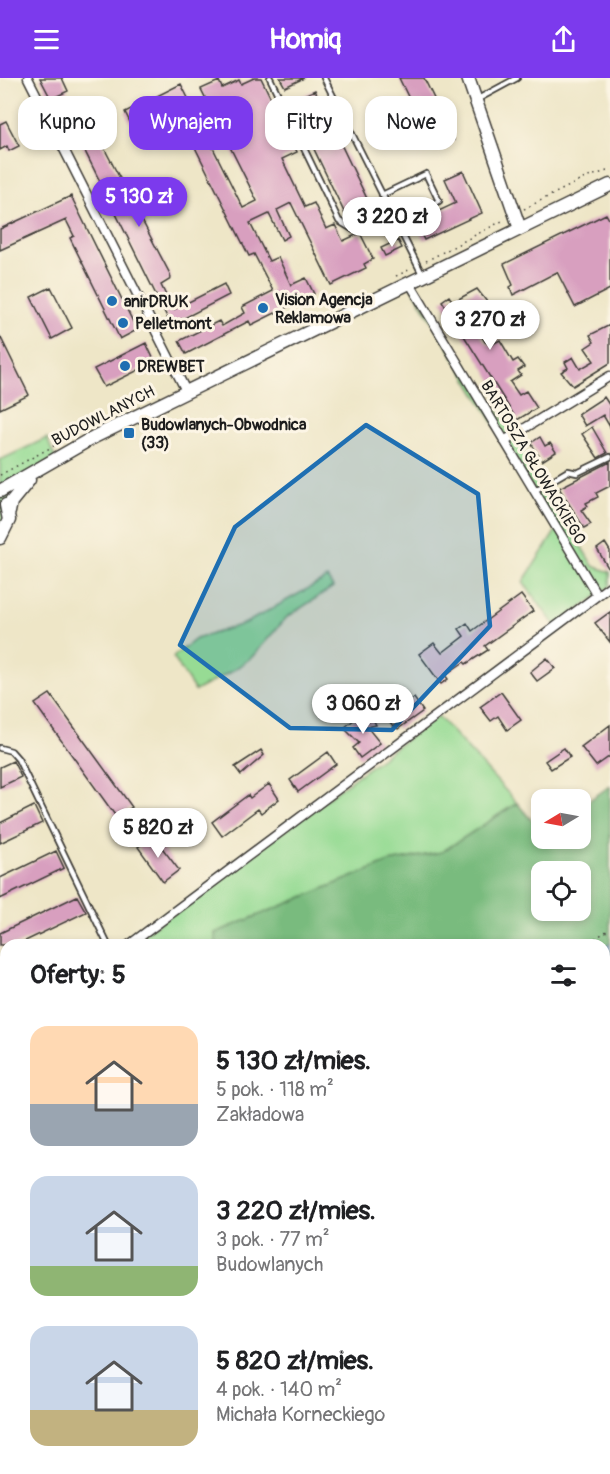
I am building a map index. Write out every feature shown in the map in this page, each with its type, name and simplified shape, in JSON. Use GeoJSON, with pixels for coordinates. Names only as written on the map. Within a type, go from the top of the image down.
{"type":"FeatureCollection","features":[{"type":"Feature","properties":{"kind":"main road"},"geometry":{"type":"LineString","coordinates":[[468,78],[520,229]]}},
{"type":"Feature","properties":{"kind":"main road","name":"BUDOWLANYCH"},"geometry":{"type":"LineString","coordinates":[[0,491],[33,474],[74,447],[409,282],[420,271],[520,229],[610,185]]}},
{"type":"Feature","properties":{"kind":"main road","name":"BUDOWLANYCH"},"geometry":{"type":"LineString","coordinates":[[0,538],[7,528],[11,502],[33,474]]}},
{"type":"Feature","properties":{"kind":"main road"},"geometry":{"type":"LineString","coordinates":[[0,497],[9,512]]}},
{"type":"Feature","properties":{"kind":"street"},"geometry":{"type":"LineString","coordinates":[[28,78],[186,391]]}},
{"type":"Feature","properties":{"kind":"street","name":"BARTOSZA GŁOWACKIEGO"},"geometry":{"type":"LineString","coordinates":[[409,282],[597,595]]}},
{"type":"Feature","properties":{"kind":"street"},"geometry":{"type":"LineString","coordinates":[[504,441],[610,376]]}},
{"type":"Feature","properties":{"kind":"street"},"geometry":{"type":"LineString","coordinates":[[137,939],[610,586]]}},
{"type":"Feature","properties":{"kind":"lane"},"geometry":{"type":"LineString","coordinates":[[270,78],[339,221],[354,230],[391,213]]}},
{"type":"Feature","properties":{"kind":"lane"},"geometry":{"type":"LineString","coordinates":[[324,78],[420,271]]}},
{"type":"Feature","properties":{"kind":"lane"},"geometry":{"type":"LineString","coordinates":[[475,100],[517,78]]}},
{"type":"Feature","properties":{"kind":"lane"},"geometry":{"type":"LineString","coordinates":[[382,195],[426,174],[439,201],[395,221]]}},
{"type":"Feature","properties":{"kind":"lane"},"geometry":{"type":"LineString","coordinates":[[534,491],[568,471],[577,473],[610,457]]}},
{"type":"Feature","properties":{"kind":"lane"},"geometry":{"type":"LineString","coordinates":[[0,748],[11,751],[18,759],[105,939]]}},
{"type":"Feature","properties":{"kind":"path"},"geometry":{"type":"LineString","coordinates":[[522,209],[573,187],[585,178],[610,170]]}},
{"type":"Feature","properties":{"kind":"path"},"geometry":{"type":"LineString","coordinates":[[397,276],[420,271],[504,220]]}},
{"type":"Feature","properties":{"kind":"path"},"geometry":{"type":"LineString","coordinates":[[594,939],[610,929]]}},
{"type":"Feature","properties":{"kind":"highlighted area"},"geometry":{"type":"Polygon","coordinates":[[[366,425],[478,494],[490,626],[392,730],[290,728],[180,645],[235,527],[366,425]]]}},
{"type":"Feature","properties":{"kind":"green space"},"geometry":{"type":"Polygon","coordinates":[[[409,282],[514,435],[593,566],[610,572],[610,586],[556,627],[523,582],[557,529],[409,282]]]}},
{"type":"Feature","properties":{"kind":"green space"},"geometry":{"type":"Polygon","coordinates":[[[47,438],[55,458],[34,475],[19,492],[0,538],[0,460],[47,438]]]}},
{"type":"Feature","properties":{"kind":"green space"},"geometry":{"type":"Polygon","coordinates":[[[327,578],[333,587],[287,617],[252,657],[195,691],[173,657],[196,639],[246,623],[327,578]]]}},
{"type":"Feature","properties":{"kind":"green space"},"geometry":{"type":"Polygon","coordinates":[[[438,716],[517,803],[442,852],[389,862],[215,933],[216,939],[137,939],[438,716]]]}},
{"type":"Feature","properties":{"kind":"green space"},"geometry":{"type":"Polygon","coordinates":[[[610,786],[610,939],[216,939],[215,933],[389,862],[442,852],[517,803],[531,819],[531,849],[591,849],[591,799],[610,786]]]}},
{"type":"Feature","properties":{"kind":"building"},"geometry":{"type":"Polygon","coordinates":[[[40,78],[62,78],[68,91],[57,96],[49,96],[40,78]]]}},
{"type":"Feature","properties":{"kind":"building"},"geometry":{"type":"Polygon","coordinates":[[[254,78],[261,78],[270,96],[265,96],[265,150],[296,150],[297,152],[282,159],[305,207],[314,203],[326,229],[335,225],[343,241],[360,233],[373,259],[364,264],[366,268],[331,285],[291,203],[277,210],[289,236],[282,240],[269,214],[250,223],[269,261],[278,257],[291,285],[306,278],[314,294],[251,325],[249,321],[186,354],[179,341],[219,321],[222,326],[245,313],[242,307],[273,291],[254,254],[249,256],[196,150],[214,150],[243,208],[257,201],[232,150],[253,150],[253,96],[204,96],[201,89],[219,81],[222,88],[239,80],[241,84],[254,78]]]}},
{"type":"Feature","properties":{"kind":"building"},"geometry":{"type":"Polygon","coordinates":[[[280,78],[304,78],[285,87],[280,78]]]}},
{"type":"Feature","properties":{"kind":"building"},"geometry":{"type":"Polygon","coordinates":[[[399,78],[424,78],[433,96],[408,96],[399,78]]]}},
{"type":"Feature","properties":{"kind":"building"},"geometry":{"type":"Polygon","coordinates":[[[181,84],[187,96],[157,96],[181,84]]]}},
{"type":"Feature","properties":{"kind":"building"},"geometry":{"type":"Polygon","coordinates":[[[315,90],[318,96],[302,96],[315,90]]]}},
{"type":"Feature","properties":{"kind":"building"},"geometry":{"type":"Polygon","coordinates":[[[6,121],[18,146],[9,151],[7,146],[0,150],[0,124],[6,121]]]}},
{"type":"Feature","properties":{"kind":"building"},"geometry":{"type":"Polygon","coordinates":[[[84,150],[105,150],[170,274],[171,279],[161,285],[173,310],[224,284],[229,295],[171,325],[84,150]]]}},
{"type":"Feature","properties":{"kind":"building"},"geometry":{"type":"Polygon","coordinates":[[[314,150],[344,150],[370,205],[346,216],[314,150]]]}},
{"type":"Feature","properties":{"kind":"building"},"geometry":{"type":"Polygon","coordinates":[[[463,171],[482,213],[424,240],[415,222],[456,203],[445,179],[463,171]]]}},
{"type":"Feature","properties":{"kind":"building"},"geometry":{"type":"Polygon","coordinates":[[[71,196],[137,330],[120,339],[70,238],[74,236],[66,220],[0,250],[0,229],[71,196]]]}},
{"type":"Feature","properties":{"kind":"building"},"geometry":{"type":"Polygon","coordinates":[[[606,214],[610,221],[610,289],[575,307],[557,272],[513,295],[510,287],[513,285],[504,264],[606,214]]]}},
{"type":"Feature","properties":{"kind":"building"},"geometry":{"type":"Polygon","coordinates":[[[398,240],[402,248],[385,256],[381,248],[398,240]]]}},
{"type":"Feature","properties":{"kind":"building"},"geometry":{"type":"Polygon","coordinates":[[[51,287],[72,328],[52,339],[31,297],[51,287]]]}},
{"type":"Feature","properties":{"kind":"building"},"geometry":{"type":"Polygon","coordinates":[[[477,289],[491,307],[480,314],[486,323],[477,328],[485,342],[491,345],[500,340],[513,362],[518,359],[524,367],[518,371],[521,375],[510,382],[519,395],[526,391],[537,408],[517,420],[442,301],[449,296],[453,302],[477,289]]]}},
{"type":"Feature","properties":{"kind":"building"},"geometry":{"type":"Polygon","coordinates":[[[610,325],[610,363],[573,386],[561,372],[568,368],[565,362],[573,357],[580,369],[594,361],[585,348],[594,342],[590,335],[610,325]]]}},
{"type":"Feature","properties":{"kind":"building"},"geometry":{"type":"Polygon","coordinates":[[[0,336],[29,395],[0,409],[0,336]]]}},
{"type":"Feature","properties":{"kind":"building","name":"DREWBET"},"geometry":{"type":"Polygon","coordinates":[[[146,343],[155,362],[104,387],[94,369],[146,343]]]}},
{"type":"Feature","properties":{"kind":"building"},"geometry":{"type":"Polygon","coordinates":[[[604,397],[610,406],[610,427],[603,415],[585,426],[578,414],[604,397]]]}},
{"type":"Feature","properties":{"kind":"building"},"geometry":{"type":"Polygon","coordinates":[[[592,427],[607,453],[598,458],[582,434],[592,427]]]}},
{"type":"Feature","properties":{"kind":"building"},"geometry":{"type":"Polygon","coordinates":[[[540,437],[545,446],[550,443],[556,452],[542,461],[531,443],[540,437]]]}},
{"type":"Feature","properties":{"kind":"building"},"geometry":{"type":"Polygon","coordinates":[[[610,462],[610,486],[596,493],[598,497],[586,503],[588,506],[581,510],[591,524],[584,528],[559,488],[610,462]]]}},
{"type":"Feature","properties":{"kind":"building"},"geometry":{"type":"Polygon","coordinates":[[[605,543],[610,551],[610,571],[597,549],[605,543]]]}},
{"type":"Feature","properties":{"kind":"building"},"geometry":{"type":"Polygon","coordinates":[[[521,595],[533,611],[485,646],[488,650],[445,675],[448,679],[441,684],[419,654],[434,643],[442,653],[464,636],[459,629],[467,623],[472,631],[521,595]]]}},
{"type":"Feature","properties":{"kind":"building"},"geometry":{"type":"Polygon","coordinates":[[[610,612],[610,642],[595,623],[610,612]]]}},
{"type":"Feature","properties":{"kind":"building"},"geometry":{"type":"Polygon","coordinates":[[[547,658],[555,668],[537,681],[530,672],[547,658]]]}},
{"type":"Feature","properties":{"kind":"building"},"geometry":{"type":"Polygon","coordinates":[[[501,692],[521,720],[507,730],[498,716],[491,721],[480,707],[501,692]]]}},
{"type":"Feature","properties":{"kind":"building"},"geometry":{"type":"Polygon","coordinates":[[[50,694],[132,807],[117,818],[35,704],[50,694]]]}},
{"type":"Feature","properties":{"kind":"building"},"geometry":{"type":"Polygon","coordinates":[[[414,698],[423,711],[398,729],[395,725],[393,726],[386,717],[414,698]]]}},
{"type":"Feature","properties":{"kind":"building"},"geometry":{"type":"Polygon","coordinates":[[[372,717],[376,725],[367,727],[380,743],[360,758],[353,748],[359,743],[344,728],[356,718],[372,717]]]}},
{"type":"Feature","properties":{"kind":"building"},"geometry":{"type":"Polygon","coordinates":[[[610,725],[610,756],[596,766],[581,747],[610,725]]]}},
{"type":"Feature","properties":{"kind":"building"},"geometry":{"type":"Polygon","coordinates":[[[564,748],[570,757],[551,769],[545,761],[564,748]]]}},
{"type":"Feature","properties":{"kind":"building"},"geometry":{"type":"Polygon","coordinates":[[[261,750],[264,755],[241,775],[235,767],[261,750]]]}},
{"type":"Feature","properties":{"kind":"building"},"geometry":{"type":"Polygon","coordinates":[[[328,752],[336,764],[298,792],[290,780],[328,752]]]}},
{"type":"Feature","properties":{"kind":"building"},"geometry":{"type":"Polygon","coordinates":[[[13,761],[21,777],[0,787],[0,767],[13,761]]]}},
{"type":"Feature","properties":{"kind":"building"},"geometry":{"type":"Polygon","coordinates":[[[269,784],[279,799],[261,813],[258,809],[222,836],[212,822],[248,795],[250,798],[269,784]]]}},
{"type":"Feature","properties":{"kind":"building"},"geometry":{"type":"Polygon","coordinates":[[[34,806],[42,823],[0,843],[0,823],[34,806]]]}},
{"type":"Feature","properties":{"kind":"building"},"geometry":{"type":"Polygon","coordinates":[[[153,836],[179,870],[163,882],[138,847],[153,836]]]}},
{"type":"Feature","properties":{"kind":"building"},"geometry":{"type":"Polygon","coordinates":[[[56,851],[64,868],[0,899],[0,878],[56,851]]]}},
{"type":"Feature","properties":{"kind":"building"},"geometry":{"type":"Polygon","coordinates":[[[77,896],[86,912],[30,939],[0,939],[0,933],[77,896]]]}},
{"type":"Feature","properties":{"kind":"place","name":"anirDRUK"},"geometry":{"type":"Point","coordinates":[112,301]}},
{"type":"Feature","properties":{"kind":"place","name":"Vision Agencja Reklamowa"},"geometry":{"type":"Point","coordinates":[263,308]}},
{"type":"Feature","properties":{"kind":"place","name":"Pelletmont"},"geometry":{"type":"Point","coordinates":[123,323]}},
{"type":"Feature","properties":{"kind":"place","name":"DREWBET"},"geometry":{"type":"Point","coordinates":[125,366]}},
{"type":"Feature","properties":{"kind":"place","name":"Budowlanych-Obwodnica (33)"},"geometry":{"type":"Point","coordinates":[129,433]}}]}
